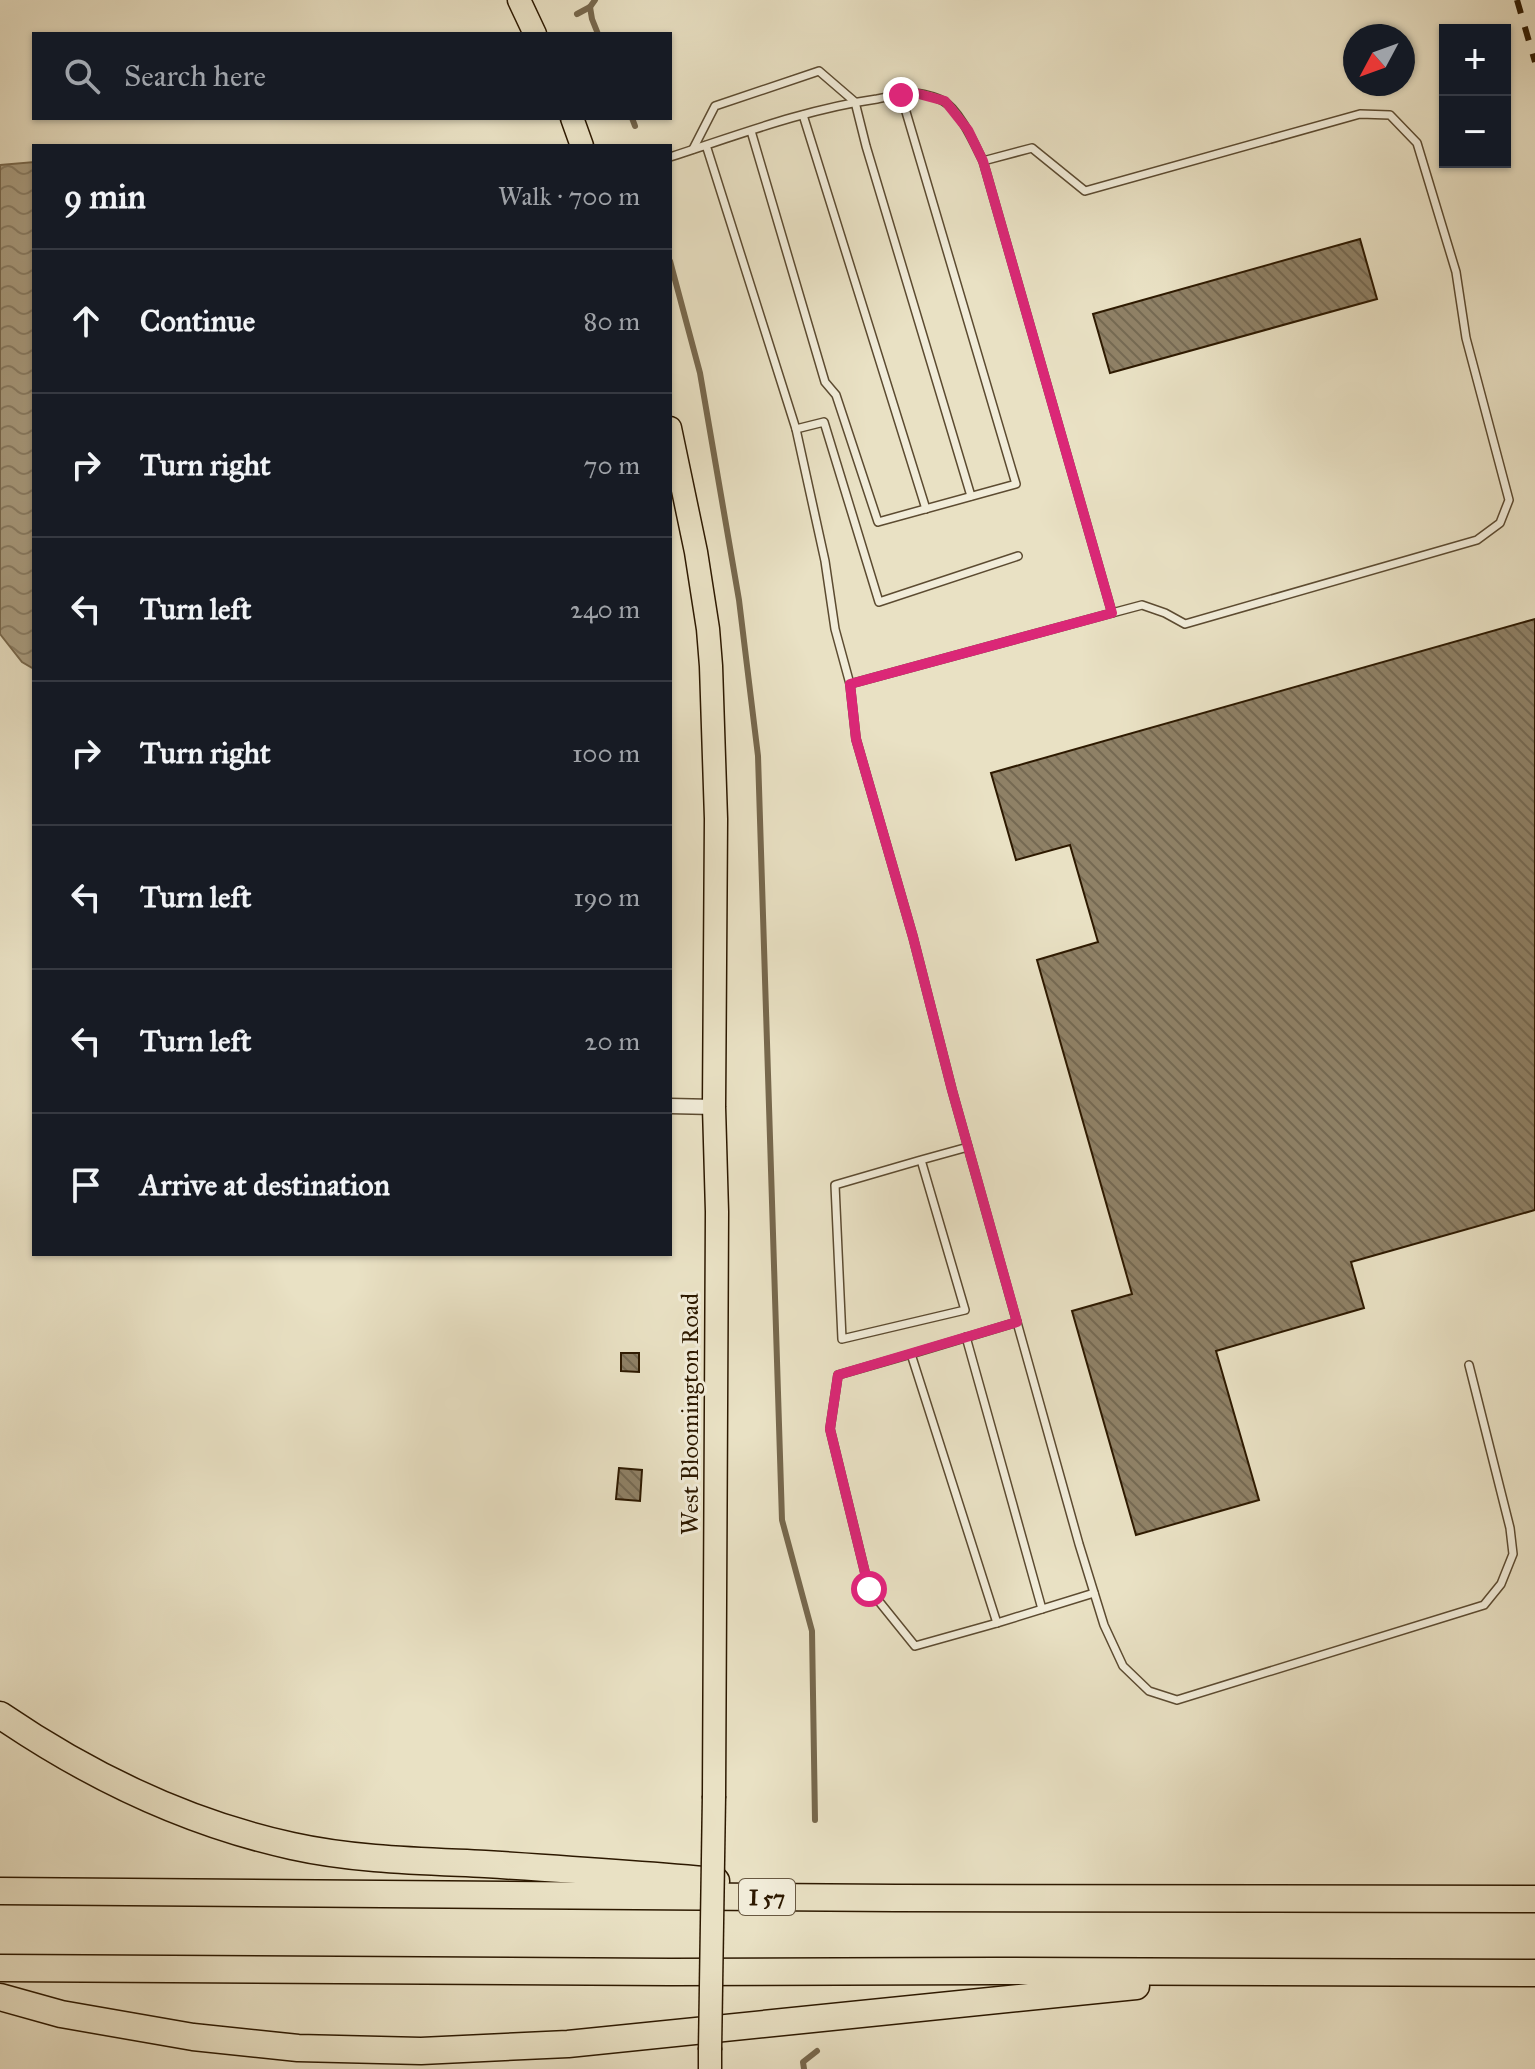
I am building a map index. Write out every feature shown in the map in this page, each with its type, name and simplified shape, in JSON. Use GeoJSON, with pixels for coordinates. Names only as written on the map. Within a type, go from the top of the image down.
{"type":"FeatureCollection","features":[{"type":"Feature","properties":{"kind":"highway"},"geometry":{"type":"LineString","coordinates":[[0,1715],[68,1758],[148,1798],[242,1833],[294,1847],[357,1856],[618,1872],[895,1898]]}},
{"type":"Feature","properties":{"kind":"highway","name":"I 57"},"geometry":{"type":"LineString","coordinates":[[0,1891],[1535,1899]]}},
{"type":"Feature","properties":{"kind":"highway"},"geometry":{"type":"LineString","coordinates":[[0,1968],[1535,1973]]}},
{"type":"Feature","properties":{"kind":"highway"},"geometry":{"type":"LineString","coordinates":[[0,1997],[61,2014],[193,2037],[298,2048],[421,2051],[568,2044],[1269,1972]]}},
{"type":"Feature","properties":{"kind":"highway"},"geometry":{"type":"LineString","coordinates":[[345,2069],[421,2051]]}},
{"type":"Feature","properties":{"kind":"main road"},"geometry":{"type":"LineString","coordinates":[[519,0],[534,32]]}},
{"type":"Feature","properties":{"kind":"main road"},"geometry":{"type":"LineString","coordinates":[[573,120],[581,144]]}},
{"type":"Feature","properties":{"kind":"main road","name":"West Bloomington Road"},"geometry":{"type":"LineString","coordinates":[[672,438],[696,552],[708,629],[716,819],[714,1107],[717,1228],[710,2060]]}},
{"type":"Feature","properties":{"kind":"street"},"geometry":{"type":"LineString","coordinates":[[672,1106],[714,1107]]}},
{"type":"Feature","properties":{"kind":"lane"},"geometry":{"type":"LineString","coordinates":[[693,149],[715,106],[819,71],[855,102],[971,496]]}},
{"type":"Feature","properties":{"kind":"lane"},"geometry":{"type":"LineString","coordinates":[[672,156],[855,102],[915,93],[945,101],[968,130],[983,161],[1112,613]]}},
{"type":"Feature","properties":{"kind":"lane"},"geometry":{"type":"LineString","coordinates":[[751,131],[825,382],[836,395],[878,522],[1016,484],[901,95]]}},
{"type":"Feature","properties":{"kind":"lane"},"geometry":{"type":"LineString","coordinates":[[850,684],[1142,605],[1185,624],[1477,540],[1500,523],[1509,500],[1466,338],[1456,272],[1417,143],[1390,115],[1360,114],[1085,191],[1032,148],[983,161]]}},
{"type":"Feature","properties":{"kind":"lane"},"geometry":{"type":"LineString","coordinates":[[803,115],[926,509]]}},
{"type":"Feature","properties":{"kind":"lane"},"geometry":{"type":"LineString","coordinates":[[706,145],[796,429],[825,561],[835,629],[850,684],[856,739],[1094,1593],[1104,1625],[1123,1666],[1149,1691],[1177,1700],[1484,1605],[1501,1584],[1513,1554],[1510,1528],[1469,1365]]}},
{"type":"Feature","properties":{"kind":"lane"},"geometry":{"type":"LineString","coordinates":[[796,429],[824,422],[879,602],[1018,556]]}},
{"type":"Feature","properties":{"kind":"lane"},"geometry":{"type":"LineString","coordinates":[[921,1160],[965,1310],[842,1339],[835,1185],[921,1160],[968,1147]]}},
{"type":"Feature","properties":{"kind":"lane"},"geometry":{"type":"LineString","coordinates":[[1017,1322],[838,1375],[830,1429],[869,1589],[915,1646],[1094,1593]]}},
{"type":"Feature","properties":{"kind":"lane"},"geometry":{"type":"LineString","coordinates":[[966,1337],[1042,1609]]}},
{"type":"Feature","properties":{"kind":"lane"},"geometry":{"type":"LineString","coordinates":[[911,1354],[997,1623]]}},
{"type":"Feature","properties":{"kind":"water"},"geometry":{"type":"Polygon","coordinates":[[[32,162],[32,668],[22,662],[0,634],[0,165],[32,162]]]}},
{"type":"Feature","properties":{"kind":"building"},"geometry":{"type":"Polygon","coordinates":[[[1360,239],[1377,299],[1110,373],[1093,314],[1360,239]]]}},
{"type":"Feature","properties":{"kind":"building"},"geometry":{"type":"Polygon","coordinates":[[[1535,619],[1535,1210],[1351,1262],[1364,1308],[1216,1351],[1259,1500],[1136,1535],[1072,1311],[1132,1294],[1037,960],[1098,942],[1070,845],[1016,860],[991,773],[1535,619]]]}},
{"type":"Feature","properties":{"kind":"building"},"geometry":{"type":"Polygon","coordinates":[[[621,1353],[639,1353],[639,1372],[621,1371],[621,1353]]]}},
{"type":"Feature","properties":{"kind":"building"},"geometry":{"type":"Polygon","coordinates":[[[619,1468],[642,1470],[640,1501],[616,1499],[619,1468]]]}},
{"type":"Feature","properties":{"kind":"waterway"},"geometry":{"type":"LineString","coordinates":[[577,14],[590,7],[595,0]]}},
{"type":"Feature","properties":{"kind":"waterway"},"geometry":{"type":"LineString","coordinates":[[590,7],[597,32]]}},
{"type":"Feature","properties":{"kind":"waterway"},"geometry":{"type":"LineString","coordinates":[[633,120],[635,126]]}},
{"type":"Feature","properties":{"kind":"waterway"},"geometry":{"type":"LineString","coordinates":[[672,268],[700,373],[739,600],[758,756],[782,1520],[812,1631],[815,1820]]}},
{"type":"Feature","properties":{"kind":"waterway"},"geometry":{"type":"LineString","coordinates":[[804,2069],[803,2062],[817,2051]]}},
{"type":"Feature","properties":{"kind":"railway"},"geometry":{"type":"LineString","coordinates":[[1517,0],[1535,62]]}},
{"type":"Feature","properties":{"kind":"route"},"geometry":{"type":"LineString","coordinates":[[869,1589],[830,1429],[838,1375],[1017,1322],[856,739],[850,684],[1112,613],[983,161],[968,130],[945,101],[915,93],[901,95]]}}]}
